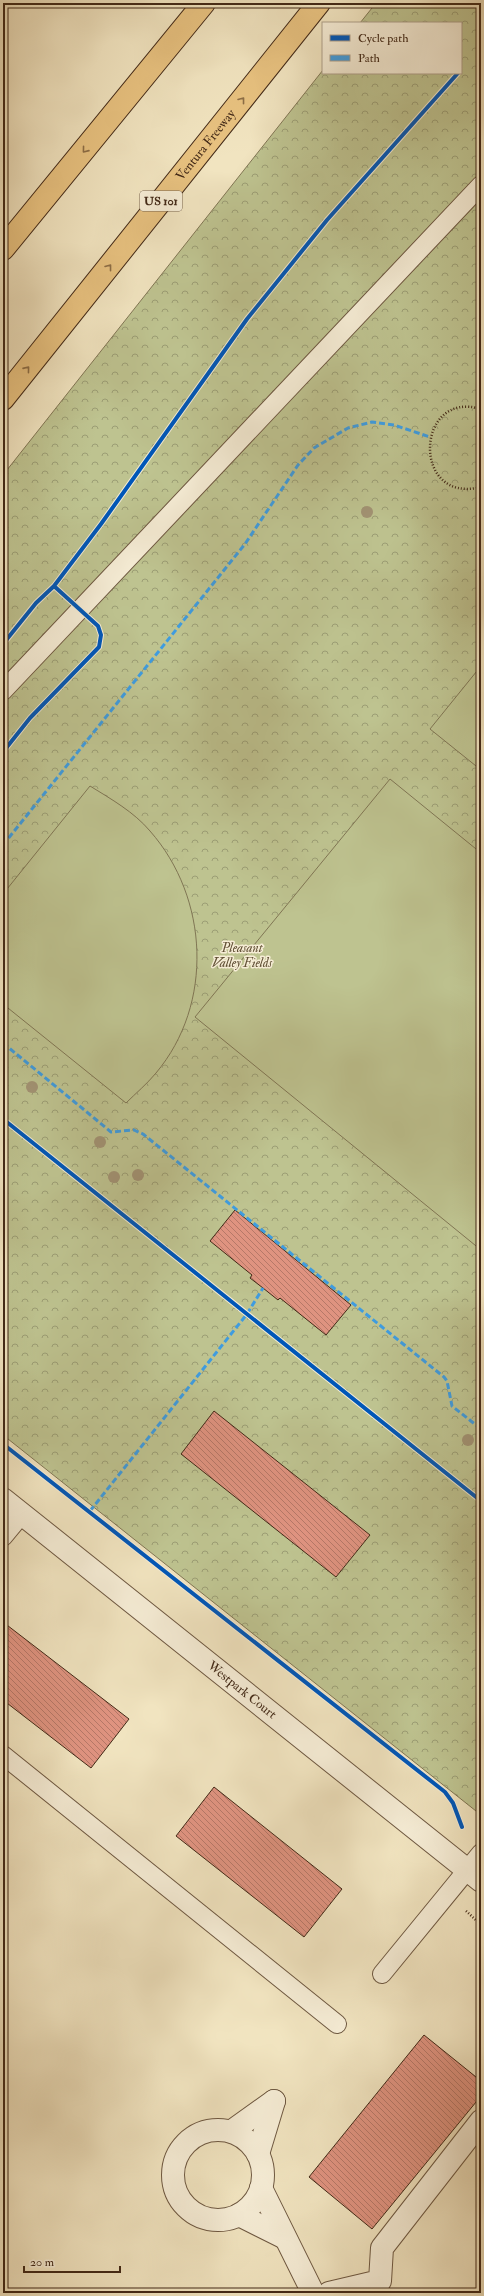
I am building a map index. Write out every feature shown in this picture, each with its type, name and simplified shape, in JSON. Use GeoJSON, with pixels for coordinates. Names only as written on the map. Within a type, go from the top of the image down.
{"type":"FeatureCollection","features":[{"type":"Feature","properties":{"kind":"highway"},"geometry":{"type":"LineString","coordinates":[[109,120],[185,3]]}},
{"type":"Feature","properties":{"kind":"highway"},"geometry":{"type":"LineString","coordinates":[[3,249],[204,3]]}},
{"type":"Feature","properties":{"kind":"highway","name":"Ventura Freeway"},"geometry":{"type":"LineString","coordinates":[[3,399],[319,3]]}},
{"type":"Feature","properties":{"kind":"street","name":"Westpark Court"},"geometry":{"type":"LineString","coordinates":[[3,1499],[474,1876]]}},
{"type":"Feature","properties":{"kind":"street"},"geometry":{"type":"LineString","coordinates":[[232,2132],[274,2101],[258,2154]]}},
{"type":"Feature","properties":{"kind":"street"},"geometry":{"type":"LineString","coordinates":[[329,2293],[384,2287],[382,2248],[481,2121]]}},
{"type":"Feature","properties":{"kind":"street"},"geometry":{"type":"LineString","coordinates":[[223,2130],[232,2132],[247,2140],[258,2154],[263,2171],[261,2188],[253,2204],[238,2215],[222,2220],[204,2218],[196,2215],[182,2203],[177,2196],[172,2179],[172,2170],[178,2153],[190,2139],[205,2131],[223,2130]]}},
{"type":"Feature","properties":{"kind":"street"},"geometry":{"type":"LineString","coordinates":[[261,2188],[313,2293]]}},
{"type":"Feature","properties":{"kind":"street"},"geometry":{"type":"LineString","coordinates":[[238,2215],[285,2238]]}},
{"type":"Feature","properties":{"kind":"lane"},"geometry":{"type":"LineString","coordinates":[[3,691],[481,185]]}},
{"type":"Feature","properties":{"kind":"lane"},"geometry":{"type":"LineString","coordinates":[[3,1538],[22,1514]]}},
{"type":"Feature","properties":{"kind":"lane"},"geometry":{"type":"LineString","coordinates":[[3,1755],[337,2024]]}},
{"type":"Feature","properties":{"kind":"lane"},"geometry":{"type":"LineString","coordinates":[[382,1974],[474,1876],[481,1853]]}},
{"type":"Feature","properties":{"kind":"path"},"geometry":{"type":"LineString","coordinates":[[481,409],[462,407],[442,417],[430,437],[428,451],[432,466],[447,482],[460,488],[481,486]]}},
{"type":"Feature","properties":{"kind":"path"},"geometry":{"type":"LineString","coordinates":[[477,1921],[481,1915]]}},
{"type":"Feature","properties":{"kind":"green space","name":"Pleasant Valley Fields"},"geometry":{"type":"Polygon","coordinates":[[[376,3],[481,3],[481,1815],[3,1435],[3,475],[322,71],[322,74],[462,74],[462,22],[361,22],[376,3]]]}},
{"type":"Feature","properties":{"kind":"green space"},"geometry":{"type":"Polygon","coordinates":[[[481,666],[481,770],[430,729],[481,666]]]}},
{"type":"Feature","properties":{"kind":"green space"},"geometry":{"type":"Polygon","coordinates":[[[390,779],[481,853],[481,1250],[195,1017],[390,779]]]}},
{"type":"Feature","properties":{"kind":"green space"},"geometry":{"type":"Polygon","coordinates":[[[90,786],[122,806],[144,824],[170,858],[184,887],[193,919],[197,951],[195,984],[188,1016],[175,1046],[156,1073],[126,1103],[3,1004],[3,894],[90,786]]]}},
{"type":"Feature","properties":{"kind":"building"},"geometry":{"type":"Polygon","coordinates":[[[235,1210],[351,1305],[326,1335],[280,1298],[278,1300],[250,1278],[252,1275],[210,1241],[235,1210]]]}},
{"type":"Feature","properties":{"kind":"building"},"geometry":{"type":"Polygon","coordinates":[[[214,1411],[370,1535],[336,1577],[181,1454],[214,1411]]]}},
{"type":"Feature","properties":{"kind":"building"},"geometry":{"type":"Polygon","coordinates":[[[3,1622],[129,1719],[91,1768],[3,1700],[3,1622]]]}},
{"type":"Feature","properties":{"kind":"building"},"geometry":{"type":"Polygon","coordinates":[[[214,1787],[342,1889],[304,1937],[176,1836],[214,1787]]]}},
{"type":"Feature","properties":{"kind":"building"},"geometry":{"type":"Polygon","coordinates":[[[424,2035],[481,2081],[481,2096],[372,2229],[309,2177],[424,2035]]]}},
{"type":"Feature","properties":{"kind":"marked path"},"geometry":{"type":"LineString","coordinates":[[3,845],[245,544],[298,465],[314,448],[348,428],[372,422],[394,425],[430,437]]}},
{"type":"Feature","properties":{"kind":"marked path"},"geometry":{"type":"LineString","coordinates":[[3,1043],[111,1132],[134,1130],[143,1134],[444,1377],[447,1381],[452,1406],[481,1429]]}},
{"type":"Feature","properties":{"kind":"marked path"},"geometry":{"type":"LineString","coordinates":[[90,1511],[247,1314],[263,1288]]}},
{"type":"Feature","properties":{"kind":"cycle path"},"geometry":{"type":"LineString","coordinates":[[3,644],[36,603],[54,586],[101,524],[247,319],[327,220],[457,74]]}},
{"type":"Feature","properties":{"kind":"cycle path"},"geometry":{"type":"LineString","coordinates":[[3,752],[30,718],[99,647],[101,635],[98,626],[54,586]]}},
{"type":"Feature","properties":{"kind":"cycle path"},"geometry":{"type":"LineString","coordinates":[[3,1119],[481,1501]]}},
{"type":"Feature","properties":{"kind":"cycle path"},"geometry":{"type":"LineString","coordinates":[[3,1444],[445,1792],[453,1803],[462,1827]]}}]}
